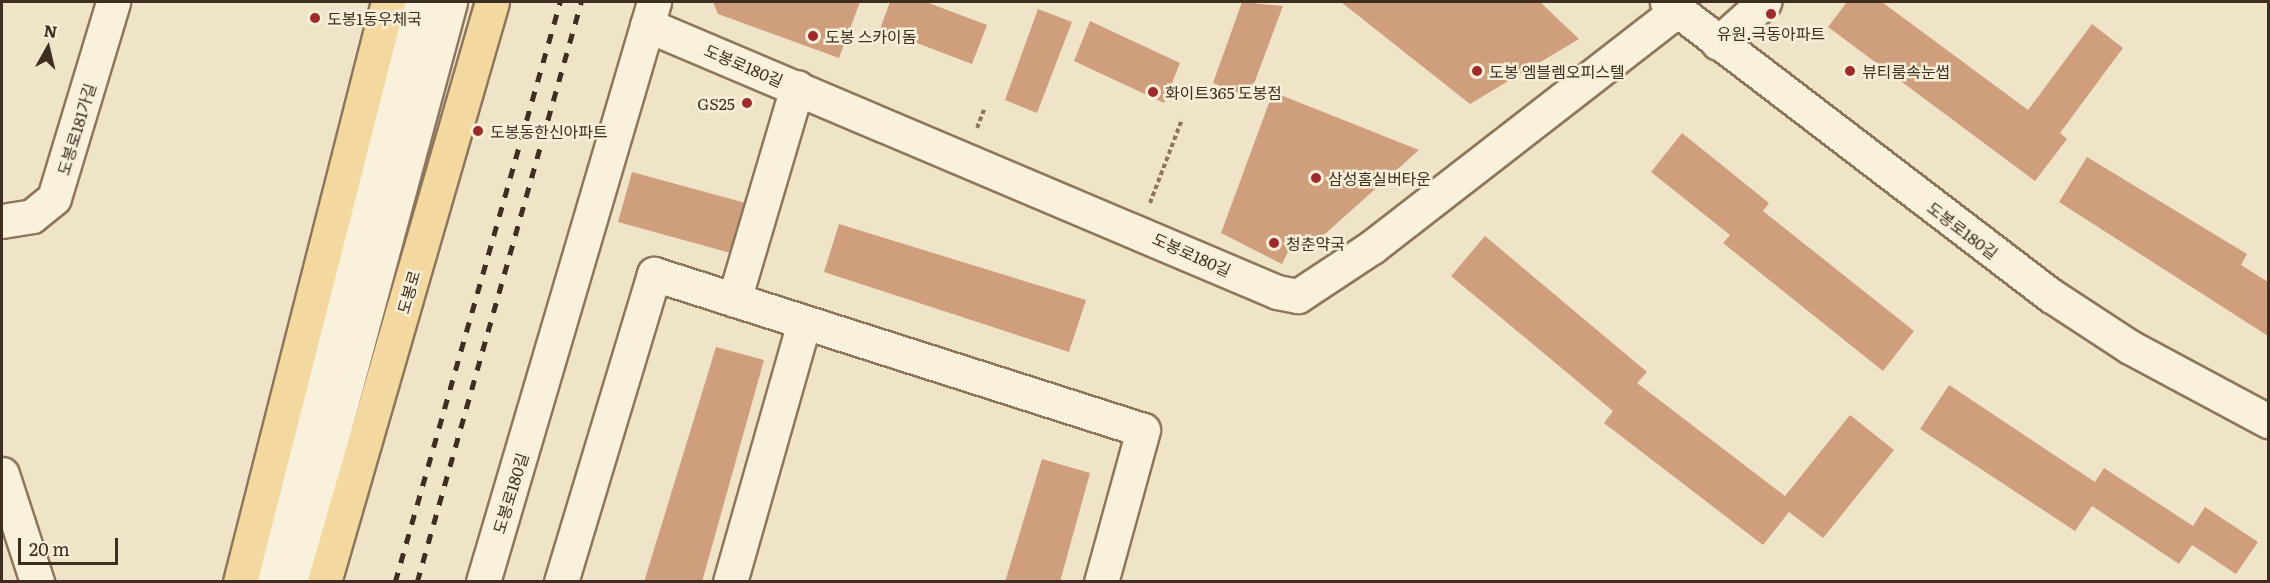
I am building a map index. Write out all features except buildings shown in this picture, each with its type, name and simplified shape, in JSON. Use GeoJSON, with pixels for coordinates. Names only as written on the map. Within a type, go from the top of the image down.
{"type":"FeatureCollection","features":[{"type":"Feature","properties":{"kind":"main road"},"geometry":{"type":"LineString","coordinates":[[240,582],[388,2]]}},
{"type":"Feature","properties":{"kind":"main road","name":"도봉로"},"geometry":{"type":"LineString","coordinates":[[324,582],[492,2]]}},
{"type":"Feature","properties":{"kind":"street","name":"도봉로181가길"},"geometry":{"type":"LineString","coordinates":[[2,221],[32,216],[54,198],[113,2]]}},
{"type":"Feature","properties":{"kind":"street"},"geometry":{"type":"LineString","coordinates":[[264,582],[421,2]]}},
{"type":"Feature","properties":{"kind":"street"},"geometry":{"type":"LineString","coordinates":[[293,582],[450,2]]}},
{"type":"Feature","properties":{"kind":"street"},"geometry":{"type":"LineString","coordinates":[[1718,43],[1764,2]]}},
{"type":"Feature","properties":{"kind":"street","name":"도봉로180길"},"geometry":{"type":"LineString","coordinates":[[483,582],[651,13],[797,87],[1277,292],[1306,294],[1672,6],[2052,296],[2130,346],[2268,421]]}},
{"type":"Feature","properties":{"kind":"street"},"geometry":{"type":"LineString","coordinates":[[734,300],[797,87]]}},
{"type":"Feature","properties":{"kind":"street"},"geometry":{"type":"LineString","coordinates":[[561,582],[654,274],[1143,430],[1101,582]]}},
{"type":"Feature","properties":{"kind":"street"},"geometry":{"type":"LineString","coordinates":[[730,582],[804,322]]}},
{"type":"Feature","properties":{"kind":"street"},"geometry":{"type":"LineString","coordinates":[[2,474],[37,582]]}},
{"type":"Feature","properties":{"kind":"path"},"geometry":{"type":"LineString","coordinates":[[1140,232],[1182,119]]}},
{"type":"Feature","properties":{"kind":"railway"},"geometry":{"type":"LineString","coordinates":[[395,582],[560,2]]}},
{"type":"Feature","properties":{"kind":"railway"},"geometry":{"type":"LineString","coordinates":[[417,582],[581,2]]}},
{"type":"Feature","properties":{"kind":"place","name":"유원.극동아파트"},"geometry":{"type":"Point","coordinates":[1771,14]}},
{"type":"Feature","properties":{"kind":"place","name":"도봉1동우체국"},"geometry":{"type":"Point","coordinates":[315,18]}},
{"type":"Feature","properties":{"kind":"place","name":"도봉 스카이돔"},"geometry":{"type":"Point","coordinates":[813,36]}},
{"type":"Feature","properties":{"kind":"place","name":"도봉 엠블렘오피스텔"},"geometry":{"type":"Point","coordinates":[1477,71]}},
{"type":"Feature","properties":{"kind":"place","name":"뷰티룸속눈썹"},"geometry":{"type":"Point","coordinates":[1850,71]}},
{"type":"Feature","properties":{"kind":"place","name":"화이트365 도봉점"},"geometry":{"type":"Point","coordinates":[1153,92]}},
{"type":"Feature","properties":{"kind":"place","name":"GS25"},"geometry":{"type":"Point","coordinates":[747,103]}},
{"type":"Feature","properties":{"kind":"place","name":"도봉동한신아파트"},"geometry":{"type":"Point","coordinates":[478,131]}},
{"type":"Feature","properties":{"kind":"place","name":"삼성홈실버타운"},"geometry":{"type":"Point","coordinates":[1316,178]}},
{"type":"Feature","properties":{"kind":"place","name":"청춘약국"},"geometry":{"type":"Point","coordinates":[1274,243]}}]}
